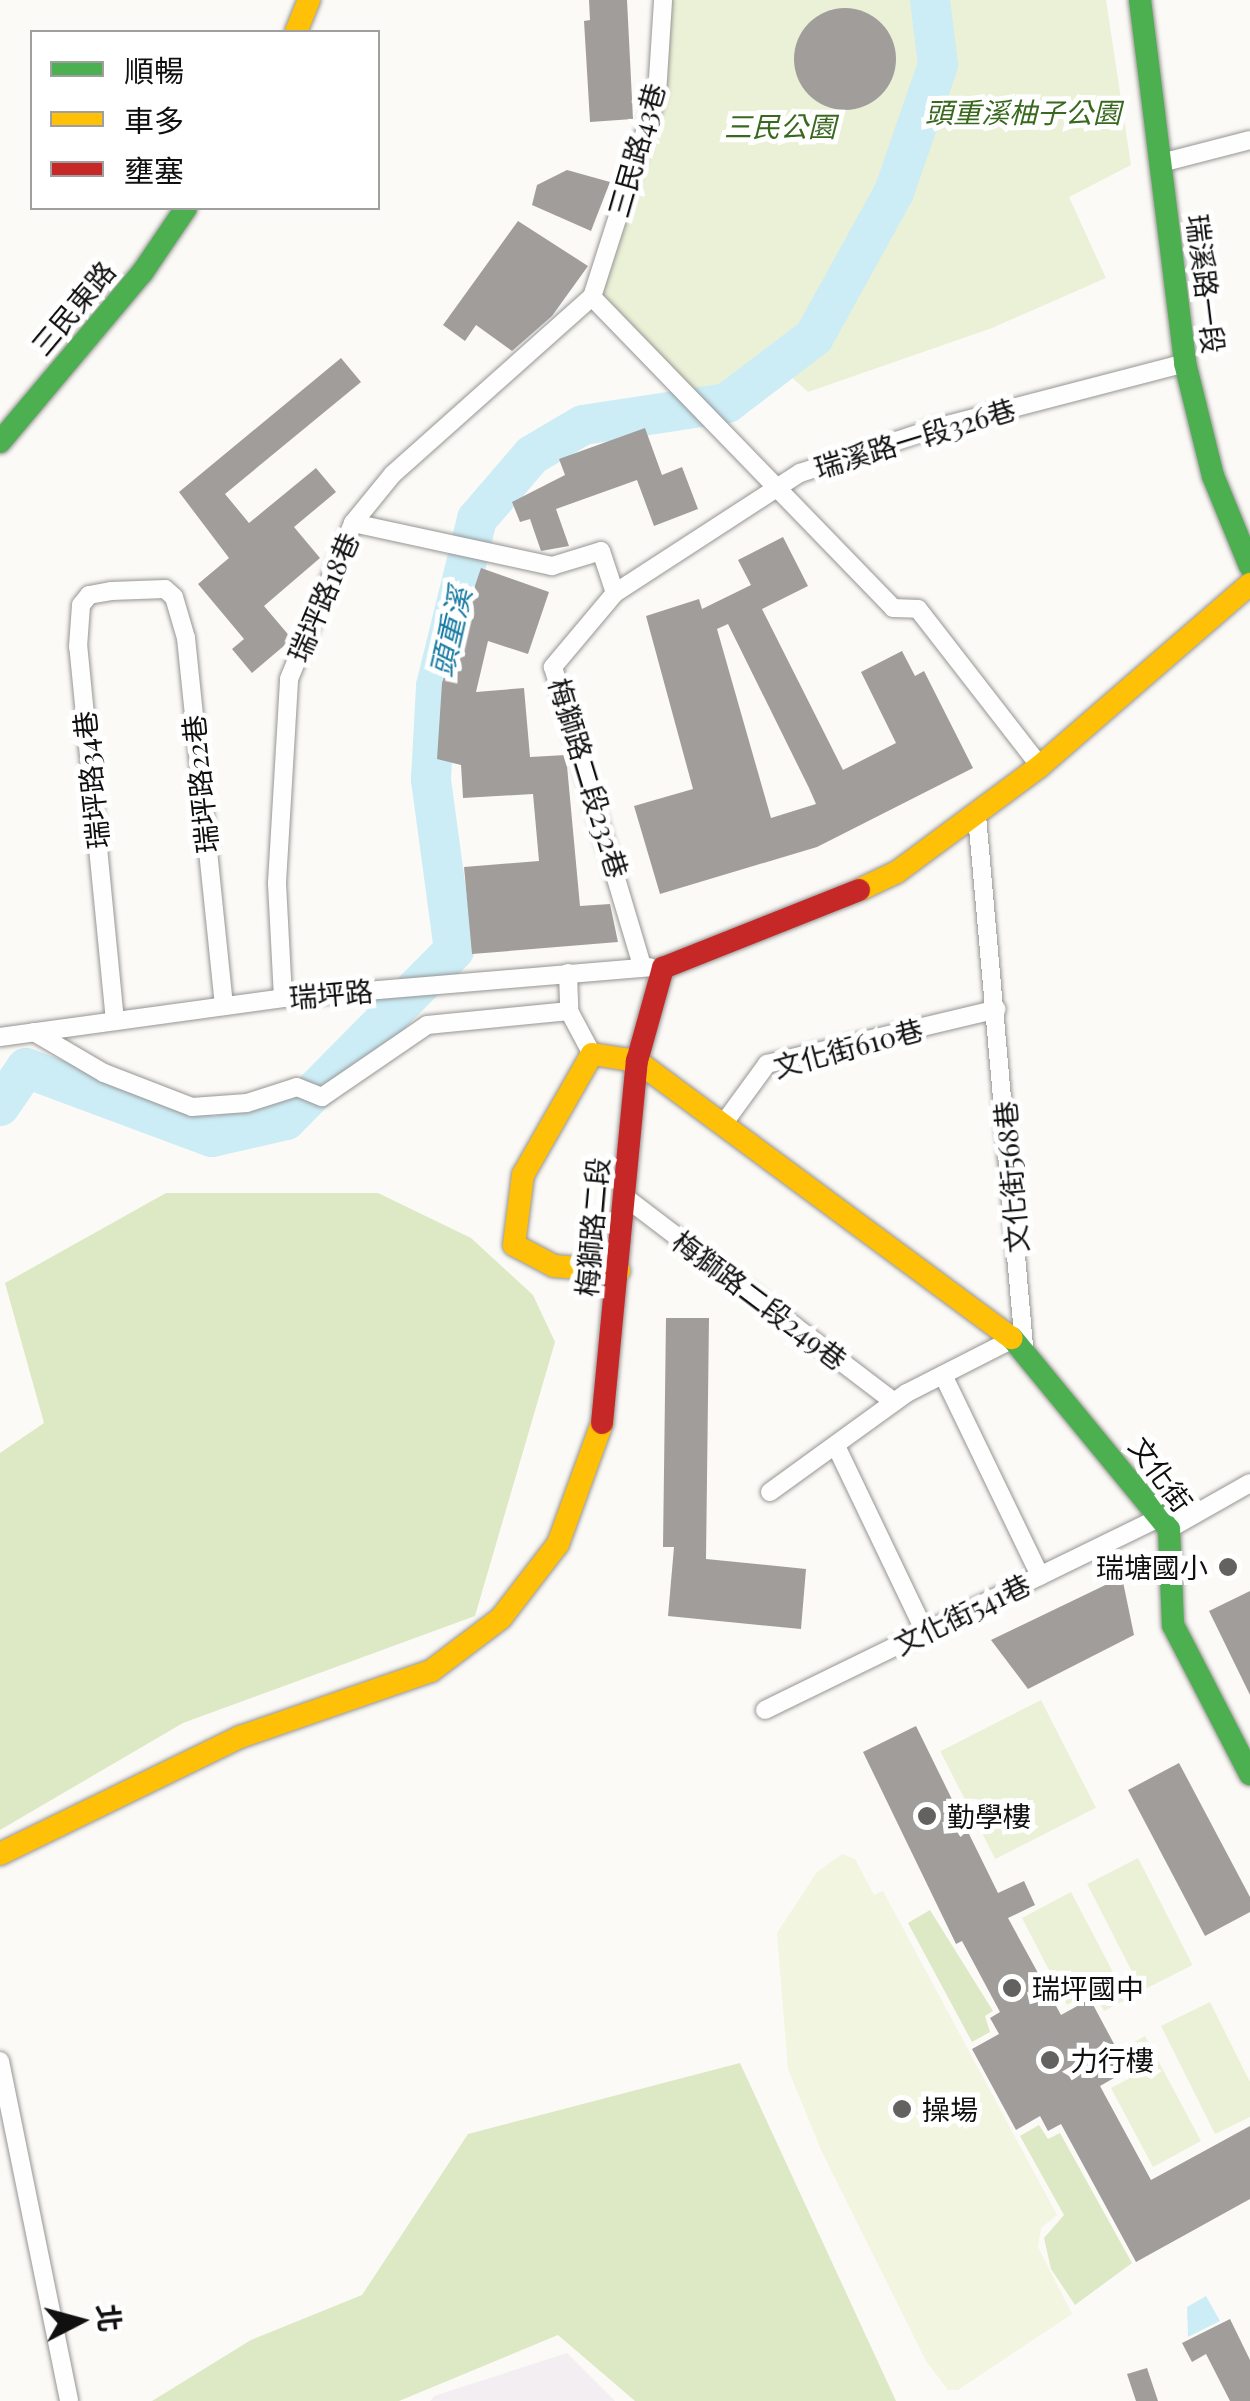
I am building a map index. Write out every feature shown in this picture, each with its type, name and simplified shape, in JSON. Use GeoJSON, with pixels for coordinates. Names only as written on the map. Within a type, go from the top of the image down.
{"type":"FeatureCollection","features":[{"type":"Feature","properties":{"kind":"street"},"geometry":{"type":"LineString","coordinates":[[297,30],[309,0]]}},
{"type":"Feature","properties":{"kind":"street","name":"三民路43巷"},"geometry":{"type":"LineString","coordinates":[[592,298],[657,94],[663,0]]}},
{"type":"Feature","properties":{"kind":"street","name":"瑞溪路一段"},"geometry":{"type":"LineString","coordinates":[[1140,0],[1185,363],[1213,476],[1250,566]]}},
{"type":"Feature","properties":{"kind":"street"},"geometry":{"type":"LineString","coordinates":[[1161,163],[1250,140]]}},
{"type":"Feature","properties":{"kind":"street","name":"三民東路"},"geometry":{"type":"LineString","coordinates":[[0,442],[142,272],[185,210]]}},
{"type":"Feature","properties":{"kind":"street"},"geometry":{"type":"LineString","coordinates":[[592,298],[893,608],[918,609],[1040,766]]}},
{"type":"Feature","properties":{"kind":"street","name":"瑞坪路18巷"},"geometry":{"type":"LineString","coordinates":[[283,998],[278,883],[289,680],[353,523],[393,474],[592,298]]}},
{"type":"Feature","properties":{"kind":"street","name":"瑞溪路一段326巷"},"geometry":{"type":"LineString","coordinates":[[616,593],[800,474],[932,429],[1185,363]]}},
{"type":"Feature","properties":{"kind":"street"},"geometry":{"type":"LineString","coordinates":[[353,523],[552,566],[601,552],[616,593]]}},
{"type":"Feature","properties":{"kind":"street"},"geometry":{"type":"LineString","coordinates":[[653,967],[799,918],[897,872],[1040,766],[1250,584]]}},
{"type":"Feature","properties":{"kind":"street","name":"瑞坪路22巷"},"geometry":{"type":"LineString","coordinates":[[142,588],[165,589],[174,597],[186,638],[224,1006]]}},
{"type":"Feature","properties":{"kind":"street","name":"瑞坪路34巷"},"geometry":{"type":"LineString","coordinates":[[114,1021],[79,633],[88,596],[142,588]]}},
{"type":"Feature","properties":{"kind":"street","name":"梅獅路二段232巷"},"geometry":{"type":"LineString","coordinates":[[616,593],[553,667],[653,967]]}},
{"type":"Feature","properties":{"kind":"street","name":"文化街568巷"},"geometry":{"type":"LineString","coordinates":[[977,816],[997,1009],[1019,1342]]}},
{"type":"Feature","properties":{"kind":"street","name":"瑞坪路"},"geometry":{"type":"LineString","coordinates":[[0,1037],[283,998],[653,967]]}},
{"type":"Feature","properties":{"kind":"street","name":"梅獅路二段"},"geometry":{"type":"LineString","coordinates":[[0,1854],[240,1737],[431,1671],[501,1618],[558,1544],[601,1433],[637,1061],[653,967]]}},
{"type":"Feature","properties":{"kind":"street"},"geometry":{"type":"LineString","coordinates":[[568,973],[569,1011],[592,1054]]}},
{"type":"Feature","properties":{"kind":"street","name":"文化街610巷"},"geometry":{"type":"LineString","coordinates":[[724,1123],[767,1064],[997,1009]]}},
{"type":"Feature","properties":{"kind":"street"},"geometry":{"type":"LineString","coordinates":[[34,1032],[104,1073],[192,1107],[247,1103],[297,1086],[322,1097],[427,1025],[569,1011]]}},
{"type":"Feature","properties":{"kind":"street"},"geometry":{"type":"LineString","coordinates":[[592,1054],[637,1061]]}},
{"type":"Feature","properties":{"kind":"street"},"geometry":{"type":"LineString","coordinates":[[592,1054],[523,1176],[514,1244],[554,1266],[619,1271]]}},
{"type":"Feature","properties":{"kind":"street","name":"文化街"},"geometry":{"type":"LineString","coordinates":[[637,1061],[1019,1342],[1164,1523],[1173,1625],[1250,1774]]}},
{"type":"Feature","properties":{"kind":"street","name":"梅獅路二段249巷"},"geometry":{"type":"LineString","coordinates":[[625,1198],[894,1402]]}},
{"type":"Feature","properties":{"kind":"street"},"geometry":{"type":"LineString","coordinates":[[770,1492],[894,1402],[943,1375],[1019,1342]]}},
{"type":"Feature","properties":{"kind":"street"},"geometry":{"type":"LineString","coordinates":[[943,1375],[1040,1576]]}},
{"type":"Feature","properties":{"kind":"street"},"geometry":{"type":"LineString","coordinates":[[836,1446],[925,1632]]}},
{"type":"Feature","properties":{"kind":"street","name":"文化街541巷"},"geometry":{"type":"LineString","coordinates":[[765,1710],[1040,1576],[1250,1483]]}},
{"type":"Feature","properties":{"kind":"street"},"geometry":{"type":"LineString","coordinates":[[0,2061],[69,2401]]}},
{"type":"Feature","properties":{"kind":"shaded area"},"geometry":{"type":"Polygon","coordinates":[[[567,2353],[615,2401],[430,2401],[434,2396],[567,2353]]]}},
{"type":"Feature","properties":{"kind":"green space"},"geometry":{"type":"Polygon","coordinates":[[[670,0],[1106,0],[1131,165],[1069,197],[1106,278],[992,328],[808,392],[778,365],[727,403],[693,408],[592,297],[667,63],[670,0]]]}},
{"type":"Feature","properties":{"kind":"green space"},"geometry":{"type":"Polygon","coordinates":[[[166,1193],[378,1193],[471,1238],[533,1295],[555,1342],[475,1616],[183,1723],[0,1830],[0,1453],[44,1423],[5,1283],[166,1193]]]}},
{"type":"Feature","properties":{"kind":"green space"},"geometry":{"type":"Polygon","coordinates":[[[1041,1700],[1096,1808],[995,1859],[940,1751],[1041,1700]]]}},
{"type":"Feature","properties":{"kind":"green space","name":"操場"},"geometry":{"type":"Polygon","coordinates":[[[842,1854],[855,1859],[874,1895],[883,1891],[1057,2215],[1041,2228],[1038,2247],[1072,2314],[958,2390],[948,2390],[926,2361],[821,2150],[788,2069],[777,1933],[817,1872],[842,1854]]]}},
{"type":"Feature","properties":{"kind":"green space"},"geometry":{"type":"Polygon","coordinates":[[[1138,1858],[1192,1965],[1142,1991],[1087,1884],[1138,1858]]]}},
{"type":"Feature","properties":{"kind":"green space"},"geometry":{"type":"Polygon","coordinates":[[[1071,1892],[1127,1999],[1104,2011],[1093,1991],[1067,2005],[1022,1918],[1071,1892]]]}},
{"type":"Feature","properties":{"kind":"green space"},"geometry":{"type":"Polygon","coordinates":[[[930,1910],[993,2011],[985,2016],[990,2032],[972,2042],[908,1923],[930,1910]]]}},
{"type":"Feature","properties":{"kind":"green space"},"geometry":{"type":"Polygon","coordinates":[[[1210,2002],[1250,2082],[1250,2117],[1215,2134],[1161,2026],[1210,2002]]]}},
{"type":"Feature","properties":{"kind":"green space"},"geometry":{"type":"Polygon","coordinates":[[[1145,2036],[1201,2141],[1153,2167],[1111,2088],[1137,2074],[1124,2048],[1145,2036]]]}},
{"type":"Feature","properties":{"kind":"green space"},"geometry":{"type":"Polygon","coordinates":[[[740,2063],[896,2401],[635,2401],[558,2335],[399,2401],[152,2401],[251,2340],[362,2295],[468,2134],[740,2063]]]}},
{"type":"Feature","properties":{"kind":"green space"},"geometry":{"type":"Polygon","coordinates":[[[1039,2125],[1048,2139],[1060,2133],[1132,2263],[1075,2305],[1051,2269],[1044,2238],[1064,2215],[1020,2136],[1039,2125]]]}},
{"type":"Feature","properties":{"kind":"water"},"geometry":{"type":"Polygon","coordinates":[[[1206,2296],[1220,2321],[1188,2337],[1187,2307],[1206,2296]]]}},
{"type":"Feature","properties":{"kind":"building"},"geometry":{"type":"Polygon","coordinates":[[[589,0],[627,0],[633,119],[590,122],[584,21],[590,20],[589,0]]]}},
{"type":"Feature","properties":{"kind":"building"},"geometry":{"type":"Polygon","coordinates":[[[845,8],[865,12],[881,23],[892,39],[896,59],[892,79],[881,95],[865,106],[845,110],[825,106],[809,95],[798,79],[794,59],[798,39],[809,23],[825,12],[845,8]]]}},
{"type":"Feature","properties":{"kind":"building"},"geometry":{"type":"Polygon","coordinates":[[[567,170],[610,182],[591,231],[532,205],[537,185],[567,170]]]}},
{"type":"Feature","properties":{"kind":"building"},"geometry":{"type":"Polygon","coordinates":[[[518,221],[588,266],[552,316],[512,351],[476,325],[465,341],[443,325],[518,221]]]}},
{"type":"Feature","properties":{"kind":"building"},"geometry":{"type":"Polygon","coordinates":[[[341,358],[361,382],[225,494],[249,523],[316,468],[336,492],[294,527],[320,558],[264,606],[292,639],[252,673],[232,649],[244,639],[198,584],[229,558],[179,492],[341,358]]]}},
{"type":"Feature","properties":{"kind":"building"},"geometry":{"type":"Polygon","coordinates":[[[645,428],[662,475],[682,467],[698,509],[654,526],[637,480],[556,509],[569,546],[541,551],[530,519],[520,522],[512,502],[565,475],[559,459],[645,428]]]}},
{"type":"Feature","properties":{"kind":"building"},"geometry":{"type":"Polygon","coordinates":[[[783,537],[808,586],[762,609],[843,770],[896,743],[861,672],[902,651],[915,676],[924,671],[973,768],[817,847],[660,894],[634,806],[693,789],[646,616],[699,599],[702,609],[751,585],[738,560],[783,537]],[[728,624],[717,629],[771,818],[816,804],[728,624]]]}},
{"type":"Feature","properties":{"kind":"building"},"geometry":{"type":"Polygon","coordinates":[[[481,568],[549,592],[528,654],[488,641],[476,692],[524,688],[530,757],[566,755],[580,906],[610,904],[618,942],[472,954],[464,867],[539,861],[533,794],[463,798],[461,765],[437,759],[442,683],[481,568]]]}},
{"type":"Feature","properties":{"kind":"building"},"geometry":{"type":"Polygon","coordinates":[[[666,1318],[709,1318],[706,1559],[806,1569],[801,1629],[668,1616],[674,1547],[663,1547],[666,1318]]]}},
{"type":"Feature","properties":{"kind":"building"},"geometry":{"type":"Polygon","coordinates":[[[1122,1577],[1134,1635],[1028,1689],[991,1640],[1122,1577]]]}},
{"type":"Feature","properties":{"kind":"building"},"geometry":{"type":"Polygon","coordinates":[[[1250,1591],[1250,1695],[1209,1611],[1250,1591]]]}},
{"type":"Feature","properties":{"kind":"building"},"geometry":{"type":"Polygon","coordinates":[[[916,1726],[998,1893],[1024,1881],[1035,1905],[1008,1918],[1061,2015],[1090,1999],[1128,2070],[1100,2086],[1151,2180],[1250,2126],[1250,2199],[1136,2262],[1061,2124],[1048,2131],[1040,2116],[1016,2130],[972,2049],[999,2034],[990,2018],[1000,2012],[962,1941],[956,1944],[863,1752],[916,1726]]]}},
{"type":"Feature","properties":{"kind":"building"},"geometry":{"type":"Polygon","coordinates":[[[1179,1763],[1250,1897],[1250,1912],[1205,1936],[1128,1790],[1179,1763]]]}},
{"type":"Feature","properties":{"kind":"building"},"geometry":{"type":"Polygon","coordinates":[[[1230,2319],[1250,2360],[1250,2401],[1230,2401],[1206,2354],[1192,2362],[1182,2343],[1230,2319]]]}},
{"type":"Feature","properties":{"kind":"building"},"geometry":{"type":"Polygon","coordinates":[[[1147,2368],[1158,2401],[1136,2401],[1127,2374],[1147,2368]]]}},
{"type":"Feature","properties":{"kind":"waterway","name":"頭重溪"},"geometry":{"type":"LineString","coordinates":[[0,1106],[26,1068],[212,1137],[286,1120],[454,950],[431,779],[436,686],[477,519],[532,455],[583,425],[727,403],[814,337],[894,192],[938,65],[930,0]]}},
{"type":"Feature","properties":{"kind":"traffic: fast"},"geometry":{"type":"LineString","coordinates":[[1140,0],[1185,363],[1213,476],[1250,566]]}},
{"type":"Feature","properties":{"kind":"traffic: fast"},"geometry":{"type":"LineString","coordinates":[[0,442],[142,273],[185,210]]}},
{"type":"Feature","properties":{"kind":"traffic: fast"},"geometry":{"type":"LineString","coordinates":[[1012,1338],[1169,1529],[1173,1625],[1250,1774]]}},
{"type":"Feature","properties":{"kind":"traffic: slow"},"geometry":{"type":"LineString","coordinates":[[297,30],[309,0]]}},
{"type":"Feature","properties":{"kind":"traffic: slow"},"geometry":{"type":"LineString","coordinates":[[859,890],[897,872],[1040,766],[1250,584]]}},
{"type":"Feature","properties":{"kind":"traffic: slow"},"geometry":{"type":"LineString","coordinates":[[619,1271],[554,1266],[514,1245],[523,1175],[592,1054],[637,1061],[1012,1338]]}},
{"type":"Feature","properties":{"kind":"traffic: slow"},"geometry":{"type":"LineString","coordinates":[[0,1854],[240,1737],[431,1671],[501,1618],[558,1544],[602,1423]]}},
{"type":"Feature","properties":{"kind":"traffic: jam"},"geometry":{"type":"LineString","coordinates":[[602,1423],[637,1061],[663,968],[859,890]]}},
{"type":"Feature","properties":{"kind":"place","name":"瑞塘國小"},"geometry":{"type":"Point","coordinates":[1228,1567]}},
{"type":"Feature","properties":{"kind":"place","name":"勤學樓"},"geometry":{"type":"Point","coordinates":[927,1816]}},
{"type":"Feature","properties":{"kind":"place","name":"瑞坪國中"},"geometry":{"type":"Point","coordinates":[1012,1988]}},
{"type":"Feature","properties":{"kind":"place","name":"力行樓"},"geometry":{"type":"Point","coordinates":[1050,2060]}},
{"type":"Feature","properties":{"kind":"place","name":"操場"},"geometry":{"type":"Point","coordinates":[902,2109]}},
{"type":"Feature","properties":{"kind":"park label","name":"頭重溪柚子公園"},"geometry":{"type":"Point","coordinates":[1023,112]}},
{"type":"Feature","properties":{"kind":"park label","name":"三民公園"},"geometry":{"type":"Point","coordinates":[780,126]}}]}
